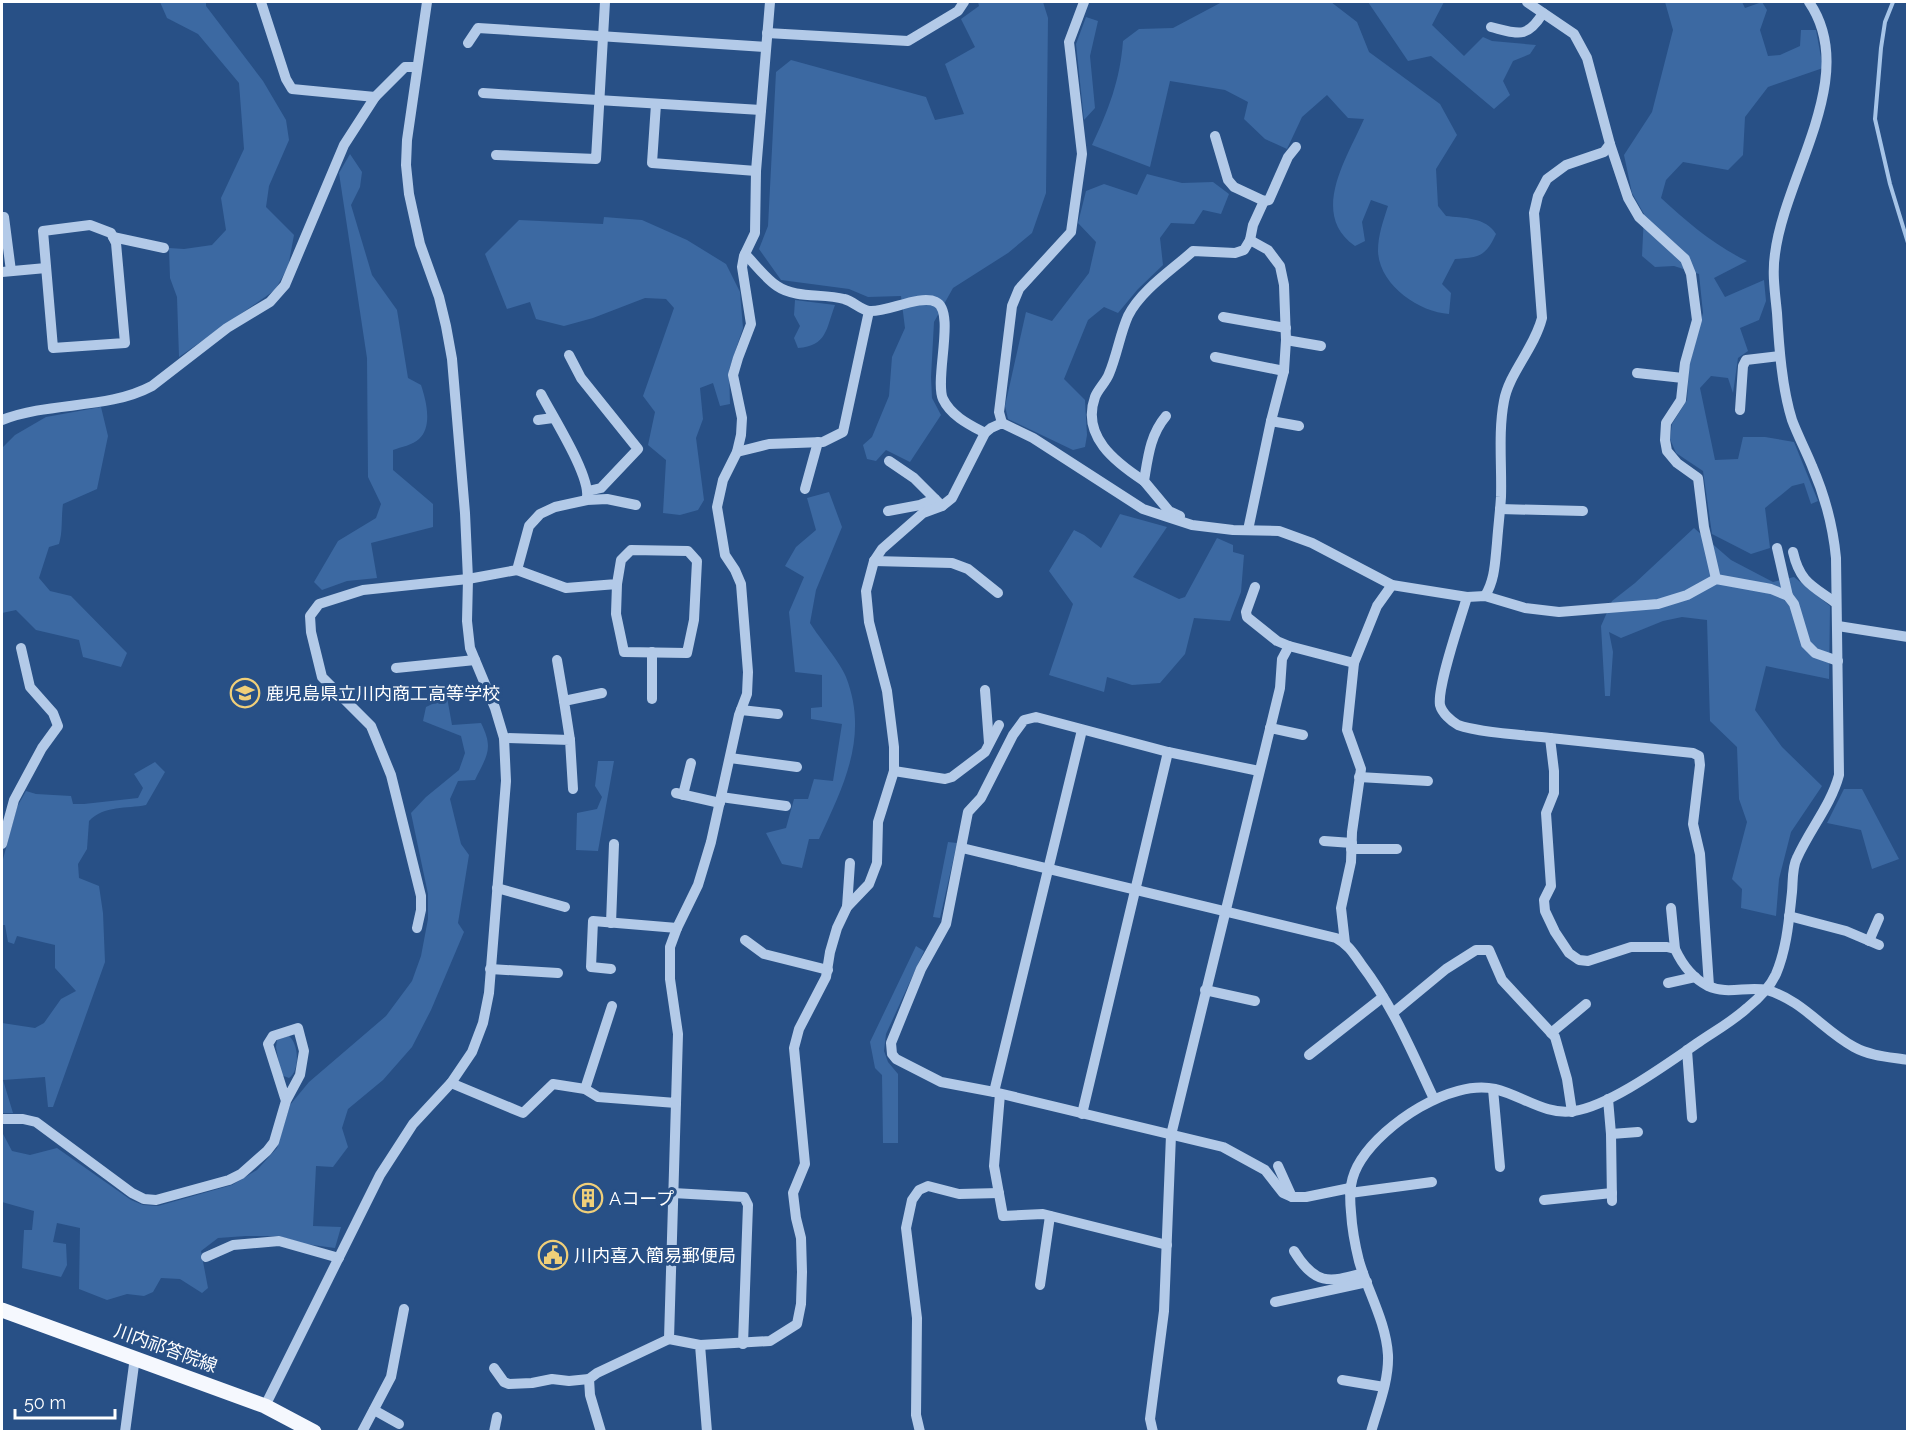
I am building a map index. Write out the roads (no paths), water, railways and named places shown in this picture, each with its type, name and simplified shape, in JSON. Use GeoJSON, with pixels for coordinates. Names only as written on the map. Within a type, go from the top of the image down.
{"type":"FeatureCollection","features":[{"type":"Feature","properties":{"kind":"main road","name":"川内祁答院線"},"geometry":{"type":"LineString","coordinates":[[2,1310],[265,1406],[290,1425],[314,1431]]}},
{"type":"Feature","properties":{"kind":"street"},"geometry":{"type":"LineString","coordinates":[[261,2],[286,79],[292,89],[375,97]]}},
{"type":"Feature","properties":{"kind":"street"},"geometry":{"type":"LineString","coordinates":[[265,1406],[380,1175],[413,1124],[451,1083],[472,1052],[483,1023],[490,969],[506,781],[504,738],[495,708],[470,648],[467,621],[465,513],[452,359],[447,326],[439,297],[420,244],[407,175],[407,140],[427,2]]}},
{"type":"Feature","properties":{"kind":"street"},"geometry":{"type":"LineString","coordinates":[[496,154],[596,159],[605,2]]}},
{"type":"Feature","properties":{"kind":"street"},"geometry":{"type":"LineString","coordinates":[[669,1340],[678,1035],[670,979],[670,947],[698,885],[711,842],[741,710],[747,694],[748,672],[741,584],[725,555],[717,507],[723,480],[737,452],[741,435],[742,418],[733,375],[751,324],[742,267],[745,254],[755,233],[756,171],[770,2]]}},
{"type":"Feature","properties":{"kind":"street"},"geometry":{"type":"LineString","coordinates":[[767,33],[908,41],[958,11],[964,2]]}},
{"type":"Feature","properties":{"kind":"street"},"geometry":{"type":"LineString","coordinates":[[1084,2],[1069,42],[1082,154],[1071,232],[1020,289],[1012,306],[999,412],[1002,423],[1033,438],[1143,509],[1192,525],[1279,531],[1312,543],[1392,585],[1467,597],[1485,596],[1525,608],[1559,612],[1658,604],[1687,595],[1716,579],[1772,589],[1788,596]]}},
{"type":"Feature","properties":{"kind":"street"},"geometry":{"type":"LineString","coordinates":[[1527,2],[1574,34],[1587,58],[1610,144],[1628,198],[1639,217],[1685,259],[1691,274],[1697,320],[1684,375],[1681,400],[1666,423],[1665,440],[1667,451],[1677,463],[1698,478],[1704,527],[1716,579]]}},
{"type":"Feature","properties":{"kind":"street"},"geometry":{"type":"LineString","coordinates":[[1371,1431],[1384,1387],[1388,1357],[1385,1335],[1365,1278],[1353,1232],[1351,1180],[1361,1160],[1378,1139],[1401,1120],[1434,1099],[1466,1090],[1493,1089],[1555,1111],[1572,1112],[1589,1108],[1651,1075],[1747,1008],[1765,990],[1775,975],[1787,936],[1795,860],[1835,790],[1839,775],[1836,558],[1830,515],[1792,420],[1780,356],[1773,273],[1777,237],[1783,214],[1822,103],[1828,71],[1826,41],[1809,2]]}},
{"type":"Feature","properties":{"kind":"street"},"geometry":{"type":"LineString","coordinates":[[1491,27],[1525,33],[1534,27],[1543,13]]}},
{"type":"Feature","properties":{"kind":"street"},"geometry":{"type":"LineString","coordinates":[[468,43],[478,28],[766,47]]}},
{"type":"Feature","properties":{"kind":"street"},"geometry":{"type":"LineString","coordinates":[[2,420],[32,410],[102,402],[143,391],[227,328],[270,302],[285,285],[344,144],[375,97],[405,67],[417,67]]}},
{"type":"Feature","properties":{"kind":"street"},"geometry":{"type":"LineString","coordinates":[[483,93],[761,110]]}},
{"type":"Feature","properties":{"kind":"street"},"geometry":{"type":"LineString","coordinates":[[656,104],[652,163],[756,171]]}},
{"type":"Feature","properties":{"kind":"street"},"geometry":{"type":"LineString","coordinates":[[1215,136],[1228,180],[1234,187],[1264,201],[1269,200],[1288,157],[1296,147]]}},
{"type":"Feature","properties":{"kind":"street"},"geometry":{"type":"LineString","coordinates":[[1485,596],[1493,577],[1500,509],[1503,402],[1508,387],[1538,335],[1542,318],[1534,213],[1538,196],[1547,179],[1566,165],[1604,152],[1610,144]]}},
{"type":"Feature","properties":{"kind":"street"},"geometry":{"type":"LineString","coordinates":[[1192,525],[1183,517],[1169,511],[1144,481],[1108,454],[1094,433],[1092,412],[1095,396],[1109,375],[1128,317],[1139,299],[1193,251],[1235,253],[1245,250],[1264,201]]}},
{"type":"Feature","properties":{"kind":"street"},"geometry":{"type":"LineString","coordinates":[[4,217],[6,272],[46,268]]}},
{"type":"Feature","properties":{"kind":"street"},"geometry":{"type":"LineString","coordinates":[[90,225],[111,233],[116,243],[125,343],[53,348],[46,268],[43,231],[90,225]]}},
{"type":"Feature","properties":{"kind":"street"},"geometry":{"type":"LineString","coordinates":[[113,237],[164,248]]}},
{"type":"Feature","properties":{"kind":"street"},"geometry":{"type":"LineString","coordinates":[[1248,530],[1284,371],[1286,340],[1284,285],[1280,266],[1269,250],[1250,240]]}},
{"type":"Feature","properties":{"kind":"street"},"geometry":{"type":"LineString","coordinates":[[745,254],[777,286],[794,293],[846,299],[869,311],[926,300],[937,302],[943,308],[944,326],[944,349],[939,387],[944,400],[960,418],[985,434]]}},
{"type":"Feature","properties":{"kind":"street"},"geometry":{"type":"LineString","coordinates":[[737,452],[769,444],[823,442],[843,432],[869,311]]}},
{"type":"Feature","properties":{"kind":"street"},"geometry":{"type":"LineString","coordinates":[[1223,317],[1286,328]]}},
{"type":"Feature","properties":{"kind":"street"},"geometry":{"type":"LineString","coordinates":[[1286,340],[1321,346]]}},
{"type":"Feature","properties":{"kind":"street"},"geometry":{"type":"LineString","coordinates":[[517,570],[530,526],[540,514],[588,496],[601,488],[638,449],[581,378],[569,355]]}},
{"type":"Feature","properties":{"kind":"street"},"geometry":{"type":"LineString","coordinates":[[1740,410],[1743,366],[1746,360],[1780,356]]}},
{"type":"Feature","properties":{"kind":"street"},"geometry":{"type":"LineString","coordinates":[[1215,357],[1284,371]]}},
{"type":"Feature","properties":{"kind":"street"},"geometry":{"type":"LineString","coordinates":[[1649,367],[1684,375]]}},
{"type":"Feature","properties":{"kind":"street"},"geometry":{"type":"LineString","coordinates":[[1637,373],[1684,375]]}},
{"type":"Feature","properties":{"kind":"street"},"geometry":{"type":"LineString","coordinates":[[541,394],[583,473],[588,496]]}},
{"type":"Feature","properties":{"kind":"street"},"geometry":{"type":"LineString","coordinates":[[1144,481],[1152,438],[1158,425],[1166,416]]}},
{"type":"Feature","properties":{"kind":"street"},"geometry":{"type":"LineString","coordinates":[[538,420],[554,418]]}},
{"type":"Feature","properties":{"kind":"street"},"geometry":{"type":"LineString","coordinates":[[1271,421],[1299,426]]}},
{"type":"Feature","properties":{"kind":"street"},"geometry":{"type":"LineString","coordinates":[[494,1368],[504,1382],[510,1384],[552,1379],[569,1381],[590,1379],[597,1373],[669,1340],[700,1345],[770,1341],[797,1324],[801,1304],[802,1261],[801,1238],[793,1192],[805,1164],[794,1048],[799,1029],[826,977],[837,928],[847,907],[869,884],[877,863],[878,822],[894,771],[894,747],[887,691],[869,622],[866,591],[874,561],[882,549],[923,513],[952,498],[985,434],[1002,423]]}},
{"type":"Feature","properties":{"kind":"street"},"geometry":{"type":"LineString","coordinates":[[805,489],[818,442]]}},
{"type":"Feature","properties":{"kind":"street"},"geometry":{"type":"LineString","coordinates":[[889,461],[914,478],[939,503]]}},
{"type":"Feature","properties":{"kind":"street"},"geometry":{"type":"LineString","coordinates":[[588,496],[636,505]]}},
{"type":"Feature","properties":{"kind":"street"},"geometry":{"type":"LineString","coordinates":[[888,511],[939,503]]}},
{"type":"Feature","properties":{"kind":"street"},"geometry":{"type":"LineString","coordinates":[[1500,509],[1583,511]]}},
{"type":"Feature","properties":{"kind":"street"},"geometry":{"type":"LineString","coordinates":[[1777,548],[1788,596],[1794,604],[1806,644],[1815,653],[1838,661]]}},
{"type":"Feature","properties":{"kind":"street"},"geometry":{"type":"LineString","coordinates":[[631,550],[688,551],[697,561],[694,620],[687,653],[624,652],[615,614],[617,584],[621,560],[631,550]]}},
{"type":"Feature","properties":{"kind":"street"},"geometry":{"type":"LineString","coordinates":[[1793,552],[1797,570],[1805,580],[1836,603]]}},
{"type":"Feature","properties":{"kind":"street"},"geometry":{"type":"LineString","coordinates":[[874,561],[952,563],[968,568],[998,593]]}},
{"type":"Feature","properties":{"kind":"street"},"geometry":{"type":"LineString","coordinates":[[417,928],[421,896],[391,776],[371,726],[322,677],[310,632],[310,616],[319,604],[363,590],[468,579],[517,570],[566,588],[617,584]]}},
{"type":"Feature","properties":{"kind":"street"},"geometry":{"type":"LineString","coordinates":[[1345,943],[1341,908],[1351,862],[1361,768],[1347,730],[1354,663],[1377,606],[1392,585]]}},
{"type":"Feature","properties":{"kind":"street"},"geometry":{"type":"LineString","coordinates":[[1255,587],[1246,612],[1247,617],[1277,641],[1354,663]]}},
{"type":"Feature","properties":{"kind":"street"},"geometry":{"type":"LineString","coordinates":[[1467,597],[1441,686],[1440,704],[1445,715],[1458,724],[1486,730],[1693,753],[1699,756],[1693,824],[1700,854],[1709,986]]}},
{"type":"Feature","properties":{"kind":"street"},"geometry":{"type":"LineString","coordinates":[[1838,626],[1908,637]]}},
{"type":"Feature","properties":{"kind":"street"},"geometry":{"type":"LineString","coordinates":[[1153,1431],[1150,1419],[1164,1311],[1171,1135],[1280,688],[1282,659],[1289,646]]}},
{"type":"Feature","properties":{"kind":"street"},"geometry":{"type":"LineString","coordinates":[[2,844],[14,800],[42,748],[58,726],[53,713],[30,687],[21,648]]}},
{"type":"Feature","properties":{"kind":"street"},"geometry":{"type":"LineString","coordinates":[[652,652],[652,699]]}},
{"type":"Feature","properties":{"kind":"street"},"geometry":{"type":"LineString","coordinates":[[396,668],[475,660]]}},
{"type":"Feature","properties":{"kind":"street"},"geometry":{"type":"LineString","coordinates":[[556,660],[570,740],[573,789]]}},
{"type":"Feature","properties":{"kind":"street"},"geometry":{"type":"LineString","coordinates":[[985,690],[989,745]]}},
{"type":"Feature","properties":{"kind":"street"},"geometry":{"type":"LineString","coordinates":[[564,701],[602,693]]}},
{"type":"Feature","properties":{"kind":"street"},"geometry":{"type":"LineString","coordinates":[[741,710],[778,714]]}},
{"type":"Feature","properties":{"kind":"street"},"geometry":{"type":"LineString","coordinates":[[1259,771],[1168,752],[1036,717],[1024,720],[1013,735],[981,798],[968,812],[946,924],[921,969],[891,1043],[892,1054],[896,1059],[941,1082],[997,1093],[1223,1147],[1265,1170],[1282,1193],[1292,1197],[1432,1182]]}},
{"type":"Feature","properties":{"kind":"street"},"geometry":{"type":"LineString","coordinates":[[894,771],[945,779],[985,752],[999,725]]}},
{"type":"Feature","properties":{"kind":"street"},"geometry":{"type":"LineString","coordinates":[[1270,728],[1303,735]]}},
{"type":"Feature","properties":{"kind":"street"},"geometry":{"type":"LineString","coordinates":[[1083,730],[1047,869],[997,1093],[994,1166],[1003,1216],[1050,1215],[1167,1245]]}},
{"type":"Feature","properties":{"kind":"street"},"geometry":{"type":"LineString","coordinates":[[504,738],[570,740]]}},
{"type":"Feature","properties":{"kind":"street"},"geometry":{"type":"LineString","coordinates":[[1550,738],[1554,793],[1546,813],[1551,886],[1544,900],[1545,911],[1555,932],[1569,953],[1579,960],[1588,961],[1631,947],[1675,949]]}},
{"type":"Feature","properties":{"kind":"street"},"geometry":{"type":"LineString","coordinates":[[1082,1114],[1168,752]]}},
{"type":"Feature","properties":{"kind":"street"},"geometry":{"type":"LineString","coordinates":[[730,758],[797,767]]}},
{"type":"Feature","properties":{"kind":"street"},"geometry":{"type":"LineString","coordinates":[[691,762],[680,794],[786,806]]}},
{"type":"Feature","properties":{"kind":"street"},"geometry":{"type":"LineString","coordinates":[[1359,777],[1428,781]]}},
{"type":"Feature","properties":{"kind":"street"},"geometry":{"type":"LineString","coordinates":[[1324,842],[1397,849]]}},
{"type":"Feature","properties":{"kind":"street"},"geometry":{"type":"LineString","coordinates":[[610,923],[614,844]]}},
{"type":"Feature","properties":{"kind":"street"},"geometry":{"type":"LineString","coordinates":[[962,848],[1336,938],[1345,943],[1394,1012],[1434,1099]]}},
{"type":"Feature","properties":{"kind":"street"},"geometry":{"type":"LineString","coordinates":[[847,907],[850,863]]}},
{"type":"Feature","properties":{"kind":"street"},"geometry":{"type":"LineString","coordinates":[[497,888],[565,907]]}},
{"type":"Feature","properties":{"kind":"street"},"geometry":{"type":"LineString","coordinates":[[1671,908],[1675,949],[1682,963],[1695,977],[1709,986],[1727,991],[1765,990],[1795,1002],[1854,1047],[1871,1054],[1908,1060]]}},
{"type":"Feature","properties":{"kind":"street"},"geometry":{"type":"LineString","coordinates":[[1789,916],[1846,931],[1874,943],[1879,918]]}},
{"type":"Feature","properties":{"kind":"street"},"geometry":{"type":"LineString","coordinates":[[611,969],[591,967],[593,921],[677,928]]}},
{"type":"Feature","properties":{"kind":"street"},"geometry":{"type":"LineString","coordinates":[[745,940],[764,954],[828,970]]}},
{"type":"Feature","properties":{"kind":"street"},"geometry":{"type":"LineString","coordinates":[[1394,1012],[1446,969],[1476,950],[1489,950],[1502,980],[1555,1037],[1567,1079],[1572,1112]]}},
{"type":"Feature","properties":{"kind":"street"},"geometry":{"type":"LineString","coordinates":[[490,969],[558,973]]}},
{"type":"Feature","properties":{"kind":"street"},"geometry":{"type":"LineString","coordinates":[[1668,983],[1695,977]]}},
{"type":"Feature","properties":{"kind":"street"},"geometry":{"type":"LineString","coordinates":[[1205,990],[1255,1001]]}},
{"type":"Feature","properties":{"kind":"street"},"geometry":{"type":"LineString","coordinates":[[1309,1054],[1383,997]]}},
{"type":"Feature","properties":{"kind":"street"},"geometry":{"type":"LineString","coordinates":[[1551,1033],[1586,1004]]}},
{"type":"Feature","properties":{"kind":"street"},"geometry":{"type":"LineString","coordinates":[[585,1089],[612,1006]]}},
{"type":"Feature","properties":{"kind":"street"},"geometry":{"type":"LineString","coordinates":[[2,1119],[23,1119],[36,1122],[132,1193],[156,1200],[229,1180],[241,1174],[267,1151],[274,1142],[286,1101],[300,1075],[304,1051],[298,1028],[273,1036],[268,1044],[286,1101]]}},
{"type":"Feature","properties":{"kind":"street"},"geometry":{"type":"LineString","coordinates":[[1687,1050],[1692,1118]]}},
{"type":"Feature","properties":{"kind":"street"},"geometry":{"type":"LineString","coordinates":[[451,1083],[523,1113],[554,1084],[585,1089],[598,1097],[676,1103]]}},
{"type":"Feature","properties":{"kind":"street"},"geometry":{"type":"LineString","coordinates":[[1493,1089],[1500,1167]]}},
{"type":"Feature","properties":{"kind":"street"},"geometry":{"type":"LineString","coordinates":[[1544,1200],[1612,1197],[1608,1099]]}},
{"type":"Feature","properties":{"kind":"street"},"geometry":{"type":"LineString","coordinates":[[1611,1134],[1638,1132]]}},
{"type":"Feature","properties":{"kind":"street"},"geometry":{"type":"LineString","coordinates":[[1278,1166],[1292,1197]]}},
{"type":"Feature","properties":{"kind":"street"},"geometry":{"type":"LineString","coordinates":[[920,1431],[916,1415],[917,1318],[906,1228],[912,1200],[919,1190],[928,1186],[958,1194],[999,1193]]}},
{"type":"Feature","properties":{"kind":"street"},"geometry":{"type":"LineString","coordinates":[[673,1192],[744,1197],[748,1205],[743,1344]]}},
{"type":"Feature","properties":{"kind":"street"},"geometry":{"type":"LineString","coordinates":[[1040,1285],[1050,1215]]}},
{"type":"Feature","properties":{"kind":"street"},"geometry":{"type":"LineString","coordinates":[[206,1257],[233,1245],[279,1241],[339,1258]]}},
{"type":"Feature","properties":{"kind":"street"},"geometry":{"type":"LineString","coordinates":[[1294,1251],[1304,1267],[1323,1279],[1336,1281],[1365,1278]]}},
{"type":"Feature","properties":{"kind":"street"},"geometry":{"type":"LineString","coordinates":[[1275,1302],[1365,1278]]}},
{"type":"Feature","properties":{"kind":"street"},"geometry":{"type":"LineString","coordinates":[[362,1431],[391,1377],[404,1309]]}},
{"type":"Feature","properties":{"kind":"street"},"geometry":{"type":"LineString","coordinates":[[700,1345],[707,1431]]}},
{"type":"Feature","properties":{"kind":"street"},"geometry":{"type":"LineString","coordinates":[[125,1431],[135,1357]]}},
{"type":"Feature","properties":{"kind":"street"},"geometry":{"type":"LineString","coordinates":[[590,1379],[590,1395],[601,1431]]}},
{"type":"Feature","properties":{"kind":"street"},"geometry":{"type":"LineString","coordinates":[[1342,1380],[1384,1387]]}},
{"type":"Feature","properties":{"kind":"street"},"geometry":{"type":"LineString","coordinates":[[374,1410],[399,1424]]}},
{"type":"Feature","properties":{"kind":"street"},"geometry":{"type":"LineString","coordinates":[[494,1431],[497,1417]]}},
{"type":"Feature","properties":{"kind":"waterway"},"geometry":{"type":"LineString","coordinates":[[1893,2],[1885,22],[1875,119],[1890,184],[1908,243]]}},
{"type":"Feature","properties":{"kind":"place","name":"鹿児島県立川内商工高等学校"},"geometry":{"type":"Point","coordinates":[245,693]}},
{"type":"Feature","properties":{"kind":"place","name":"Aコープ"},"geometry":{"type":"Point","coordinates":[588,1198]}},
{"type":"Feature","properties":{"kind":"place","name":"川内喜入簡易郵便局"},"geometry":{"type":"Point","coordinates":[553,1255]}}]}
